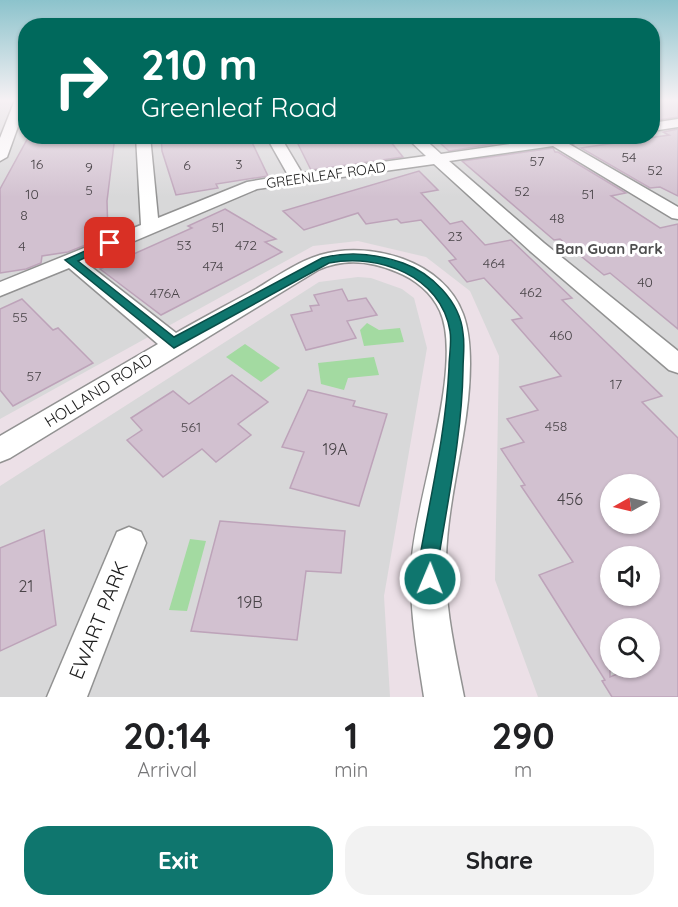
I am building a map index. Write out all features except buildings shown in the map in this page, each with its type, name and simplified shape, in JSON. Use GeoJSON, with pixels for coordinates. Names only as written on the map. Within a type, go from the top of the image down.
{"type":"FeatureCollection","features":[{"type":"Feature","properties":{"kind":"street"},"geometry":{"type":"LineString","coordinates":[[0,157],[9,133]]}},
{"type":"Feature","properties":{"kind":"street"},"geometry":{"type":"LineString","coordinates":[[144,144],[150,226]]}},
{"type":"Feature","properties":{"kind":"street"},"geometry":{"type":"LineString","coordinates":[[278,144],[298,179]]}},
{"type":"Feature","properties":{"kind":"street"},"geometry":{"type":"LineString","coordinates":[[420,144],[436,161],[678,364]]}},
{"type":"Feature","properties":{"kind":"street","name":"GREENLEAF ROAD"},"geometry":{"type":"LineString","coordinates":[[0,290],[240,188],[436,161],[530,144]]}},
{"type":"Feature","properties":{"kind":"street"},"geometry":{"type":"LineString","coordinates":[[559,144],[678,214]]}},
{"type":"Feature","properties":{"kind":"street","name":"HOLLAND ROAD"},"geometry":{"type":"LineString","coordinates":[[0,450],[174,344],[326,260],[343,257],[382,259],[412,270],[437,290],[449,309],[457,332],[455,410],[429,556],[431,626],[444,697]]}},
{"type":"Feature","properties":{"kind":"street"},"geometry":{"type":"LineString","coordinates":[[71,260],[174,344]]}},
{"type":"Feature","properties":{"kind":"street","name":"EWART PARK"},"geometry":{"type":"LineString","coordinates":[[67,697],[129,543]]}},
{"type":"Feature","properties":{"kind":"shaded area"},"geometry":{"type":"Polygon","coordinates":[[[0,133],[18,133],[18,144],[660,144],[660,133],[678,133],[678,697],[538,697],[495,580],[499,356],[470,291],[426,257],[358,241],[313,246],[0,419],[0,133]]]}},
{"type":"Feature","properties":{"kind":"shaded area"},"geometry":{"type":"Polygon","coordinates":[[[358,277],[371,278],[402,289],[414,298],[427,348],[384,596],[390,697],[0,697],[0,486],[319,282],[358,277]]]}},
{"type":"Feature","properties":{"kind":"shaded area"},"geometry":{"type":"Polygon","coordinates":[[[367,323],[379,330],[400,328],[404,342],[364,346],[360,330],[367,323]]]}},
{"type":"Feature","properties":{"kind":"shaded area"},"geometry":{"type":"Polygon","coordinates":[[[245,344],[280,368],[261,382],[226,357],[245,344]]]}},
{"type":"Feature","properties":{"kind":"shaded area"},"geometry":{"type":"Polygon","coordinates":[[[374,357],[379,375],[348,378],[344,390],[321,384],[318,363],[374,357]]]}},
{"type":"Feature","properties":{"kind":"shaded area"},"geometry":{"type":"Polygon","coordinates":[[[190,539],[206,541],[187,611],[169,610],[190,539]]]}},
{"type":"Feature","properties":{"kind":"district","name":"Ban Guan Park"},"geometry":{"type":"Point","coordinates":[609,248]}},
{"type":"Feature","properties":{"kind":"route"},"geometry":{"type":"LineString","coordinates":[[110,243],[71,260],[174,344],[326,260],[365,256],[382,259],[412,270],[437,290],[449,309],[457,332],[455,410],[429,556],[430,579]]}}]}
